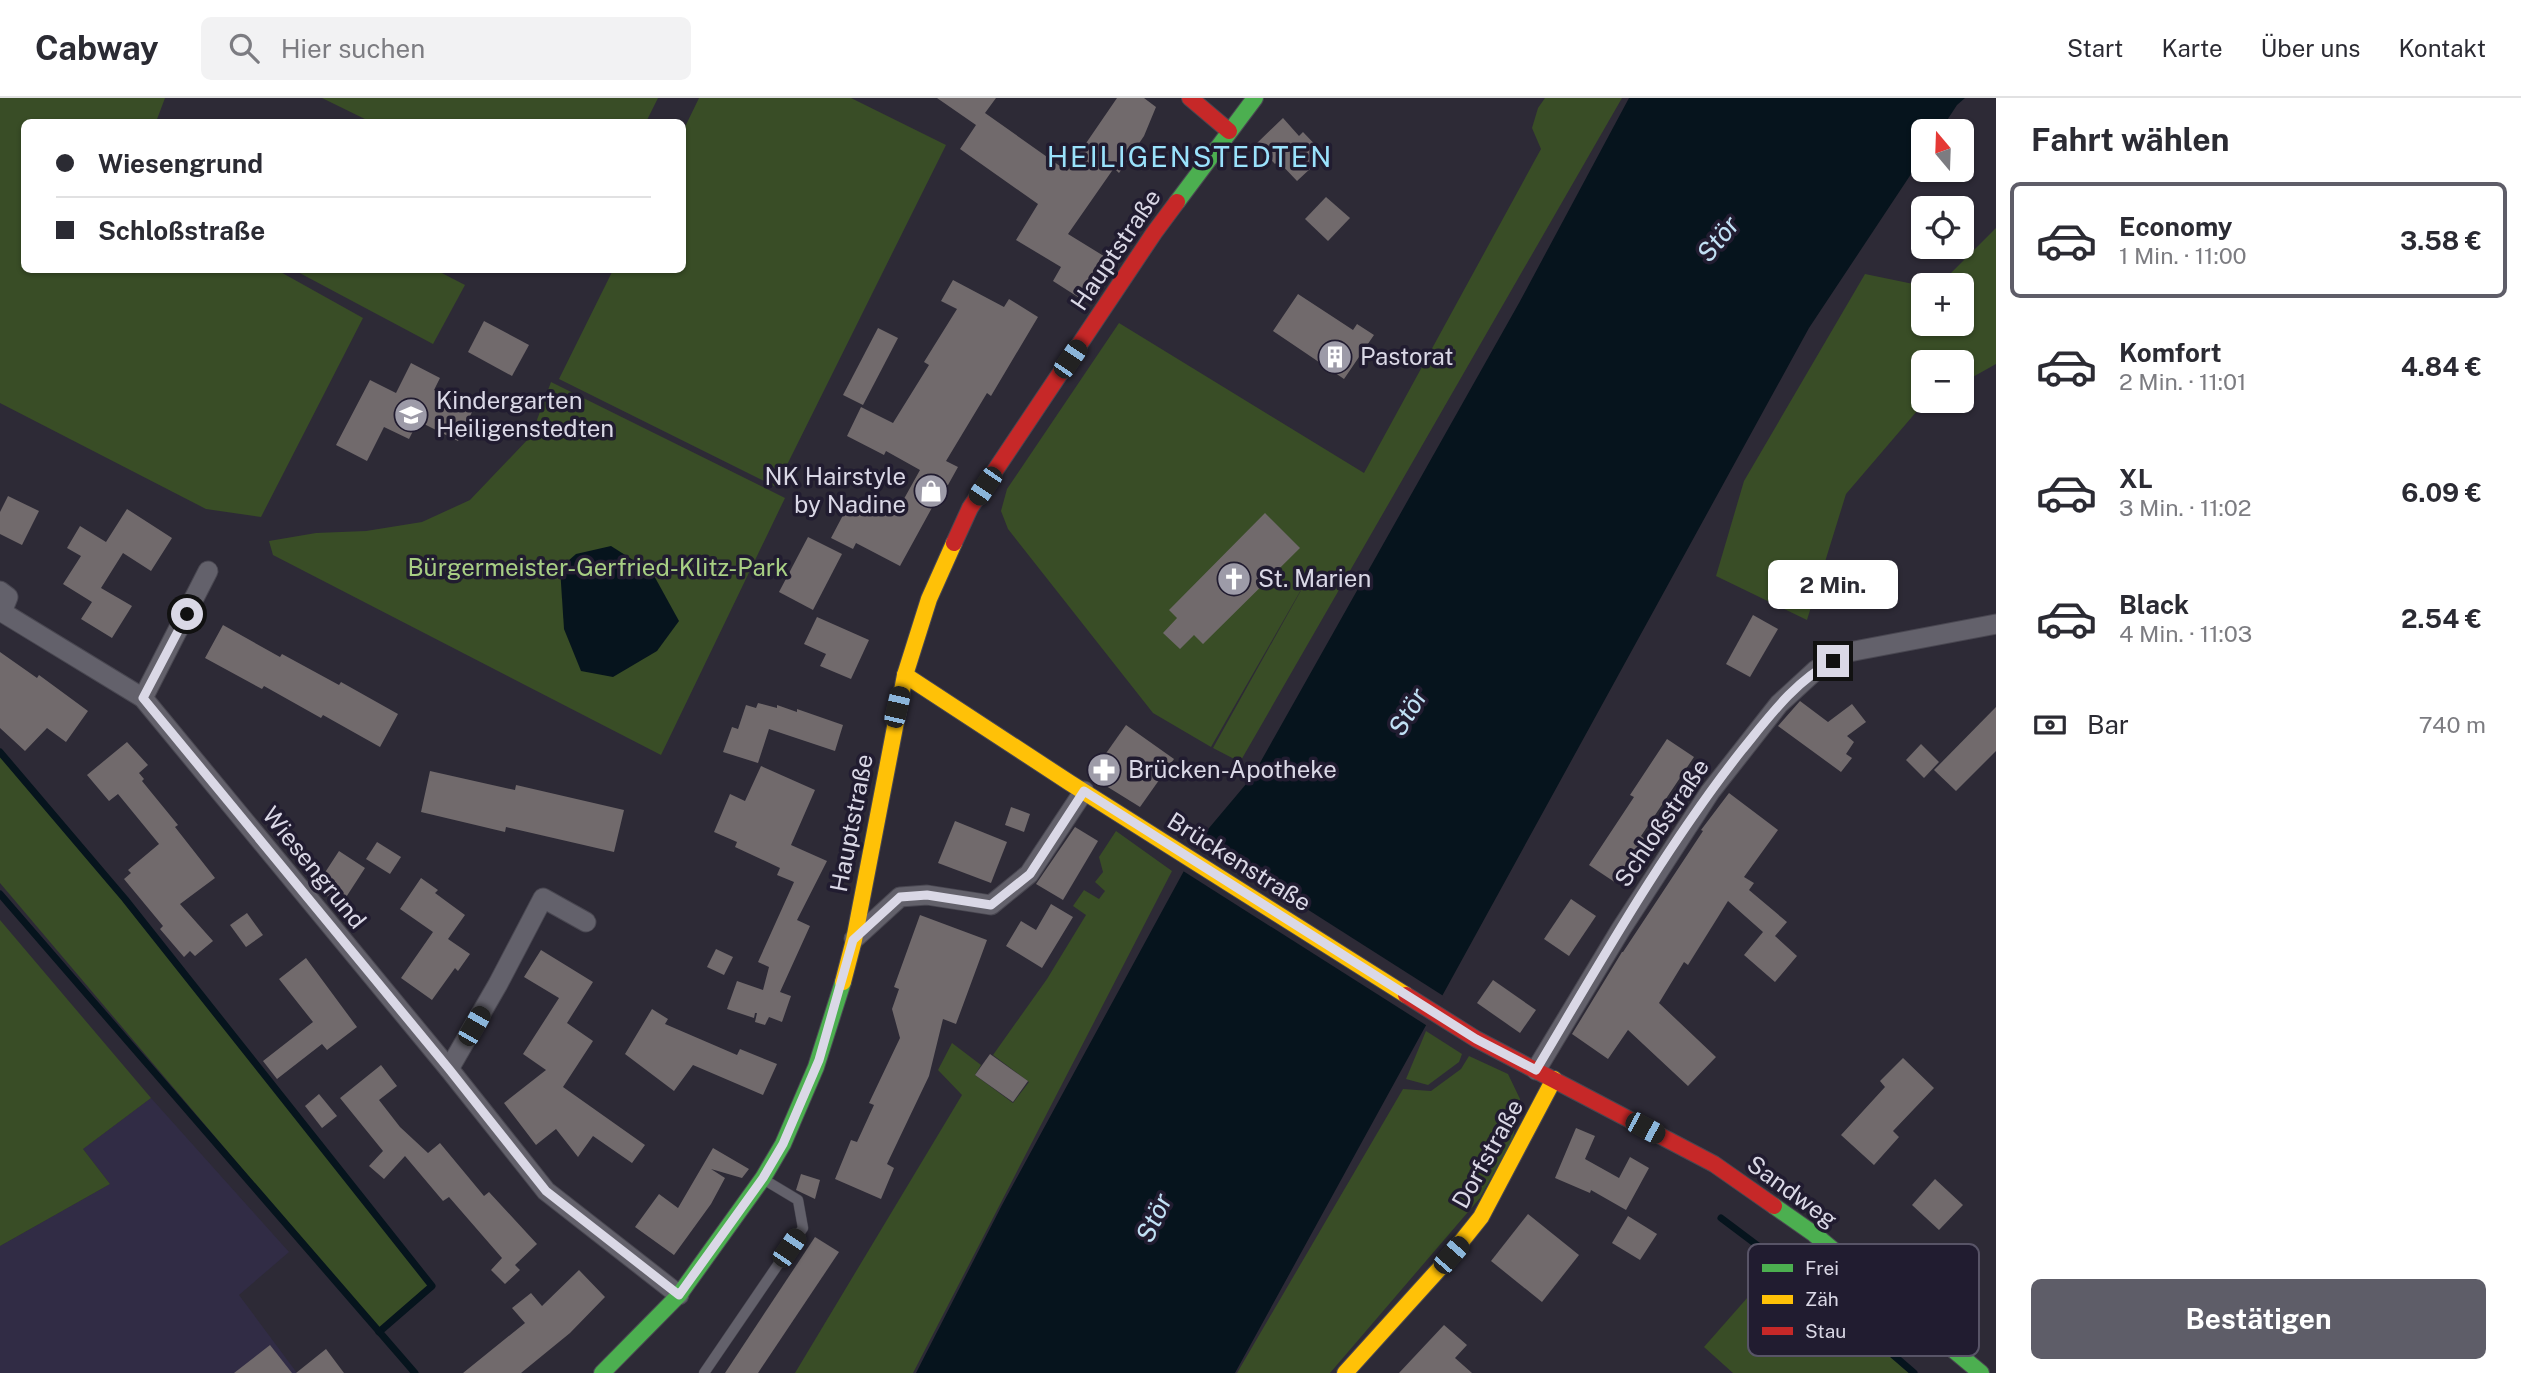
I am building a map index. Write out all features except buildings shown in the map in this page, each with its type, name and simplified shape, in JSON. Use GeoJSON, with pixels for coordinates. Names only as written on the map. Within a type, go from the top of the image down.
{"type":"FeatureCollection","features":[{"type":"Feature","properties":{"kind":"street"},"geometry":{"type":"LineString","coordinates":[[1190,98],[1229,131]]}},
{"type":"Feature","properties":{"kind":"street","name":"Hauptstraße"},"geometry":{"type":"LineString","coordinates":[[612,1370],[679,1295],[763,1178],[783,1144],[819,1060],[853,940],[905,675],[929,600],[970,508],[1154,233],[1255,98]]}},
{"type":"Feature","properties":{"kind":"street"},"geometry":{"type":"LineString","coordinates":[[143,698],[208,571]]}},
{"type":"Feature","properties":{"kind":"street","name":"Wiesengrund"},"geometry":{"type":"LineString","coordinates":[[0,591],[8,597],[2,612],[143,698],[449,1069],[546,1191],[679,1295]]}},
{"type":"Feature","properties":{"kind":"street","name":"Schloßstraße"},"geometry":{"type":"LineString","coordinates":[[1545,1074],[1621,929],[1710,792],[1779,704],[1816,670],[1849,652],[1996,624]]}},
{"type":"Feature","properties":{"kind":"street","name":"Brückenstraße"},"geometry":{"type":"LineString","coordinates":[[905,675],[1464,1032],[1545,1074]]}},
{"type":"Feature","properties":{"kind":"street"},"geometry":{"type":"LineString","coordinates":[[853,940],[900,897],[927,895],[991,905],[1030,874],[1084,791]]}},
{"type":"Feature","properties":{"kind":"street"},"geometry":{"type":"LineString","coordinates":[[449,1069],[543,898],[586,922]]}},
{"type":"Feature","properties":{"kind":"street","name":"Dorfstraße"},"geometry":{"type":"LineString","coordinates":[[1345,1373],[1481,1217],[1545,1074]]}},
{"type":"Feature","properties":{"kind":"street","name":"Sandweg"},"geometry":{"type":"LineString","coordinates":[[1545,1074],[1714,1164],[1826,1244]]}},
{"type":"Feature","properties":{"kind":"street","name":"Sandweg"},"geometry":{"type":"LineString","coordinates":[[1961,1356],[1982,1373]]}},
{"type":"Feature","properties":{"kind":"lane"},"geometry":{"type":"LineString","coordinates":[[704,1373],[803,1228],[799,1200],[763,1178]]}},
{"type":"Feature","properties":{"kind":"shaded area"},"geometry":{"type":"Polygon","coordinates":[[[151,1098],[289,1252],[239,1295],[297,1373],[0,1373],[0,1246],[110,1184],[83,1149],[151,1098]]]}},
{"type":"Feature","properties":{"kind":"green space"},"geometry":{"type":"Polygon","coordinates":[[[0,98],[165,98],[157,119],[21,119],[21,273],[282,273],[363,318],[261,517],[206,509],[0,403],[0,98]]]}},
{"type":"Feature","properties":{"kind":"green space"},"geometry":{"type":"Polygon","coordinates":[[[322,98],[658,98],[648,119],[365,119],[322,98]]]}},
{"type":"Feature","properties":{"kind":"green space"},"geometry":{"type":"Polygon","coordinates":[[[699,98],[851,98],[946,145],[776,487],[559,379],[612,273],[686,273],[686,125],[699,98]]]}},
{"type":"Feature","properties":{"kind":"green space"},"geometry":{"type":"Polygon","coordinates":[[[1545,98],[1622,98],[1240,762],[1213,748],[1318,560],[1211,747],[1153,713],[1008,529],[1001,511],[1007,489],[1119,323],[1364,473],[1541,149],[1532,128],[1538,108],[1545,98]]]}},
{"type":"Feature","properties":{"kind":"green space"},"geometry":{"type":"Polygon","coordinates":[[[1996,228],[1996,364],[1974,376],[1974,350],[1911,350],[1911,413],[1915,413],[1846,494],[1807,620],[1716,576],[1744,481],[1865,274],[1911,284],[1911,336],[1974,336],[1974,273],[1951,273],[1965,259],[1974,259],[1974,250],[1996,228]]]}},
{"type":"Feature","properties":{"kind":"green space"},"geometry":{"type":"Polygon","coordinates":[[[300,273],[442,273],[465,285],[433,344],[300,273]]]}},
{"type":"Feature","properties":{"kind":"green space","name":"Bürgermeister-Gerfried-Klitz-Park"},"geometry":{"type":"Polygon","coordinates":[[[551,382],[785,498],[661,755],[273,555],[269,541],[316,533],[366,531],[422,522],[470,500],[531,436],[551,382]]]}},
{"type":"Feature","properties":{"kind":"green space"},"geometry":{"type":"Polygon","coordinates":[[[0,756],[123,901],[429,1285],[378,1329],[0,883],[0,756]]]}},
{"type":"Feature","properties":{"kind":"green space"},"geometry":{"type":"Polygon","coordinates":[[[1116,831],[1172,871],[913,1373],[795,1373],[962,1095],[938,1070],[952,1043],[981,1065],[975,1075],[1013,1103],[1029,1082],[993,1055],[1047,979],[1086,915],[1073,906],[1084,890],[1099,899],[1105,891],[1095,882],[1103,872],[1099,857],[1116,831]]]}},
{"type":"Feature","properties":{"kind":"green space"},"geometry":{"type":"Polygon","coordinates":[[[0,920],[151,1098],[83,1149],[110,1184],[0,1246],[0,920]]]}},
{"type":"Feature","properties":{"kind":"green space"},"geometry":{"type":"Polygon","coordinates":[[[1426,1031],[1462,1054],[1459,1062],[1428,1085],[1406,1079],[1426,1031]]]}},
{"type":"Feature","properties":{"kind":"green space"},"geometry":{"type":"Polygon","coordinates":[[[1469,1056],[1508,1074],[1520,1099],[1513,1139],[1480,1198],[1330,1373],[1237,1373],[1403,1089],[1431,1091],[1461,1069],[1469,1056]]]}},
{"type":"Feature","properties":{"kind":"green space"},"geometry":{"type":"Polygon","coordinates":[[[1748,1297],[1748,1356],[1890,1356],[1910,1373],[1733,1373],[1704,1347],[1748,1297]]]}},
{"type":"Feature","properties":{"kind":"water","name":"Stör"},"geometry":{"type":"Polygon","coordinates":[[[1629,98],[1965,98],[1948,119],[1911,119],[1911,174],[1809,328],[1235,1373],[916,1373],[1002,1205],[1204,834],[1252,777],[1519,303],[1629,98]]]}},
{"type":"Feature","properties":{"kind":"water"},"geometry":{"type":"Polygon","coordinates":[[[611,546],[652,572],[679,621],[657,651],[613,677],[581,671],[564,629],[560,568],[576,554],[611,546]]]}},
{"type":"Feature","properties":{"kind":"pier"},"geometry":{"type":"Polygon","coordinates":[[[1197,839],[1445,997],[1429,1027],[1180,869],[1197,839]]]}},
{"type":"Feature","properties":{"kind":"waterway"},"geometry":{"type":"LineString","coordinates":[[0,752],[125,899],[432,1286],[379,1332]]}},
{"type":"Feature","properties":{"kind":"waterway"},"geometry":{"type":"LineString","coordinates":[[0,894],[415,1373]]}},
{"type":"Feature","properties":{"kind":"waterway"},"geometry":{"type":"LineString","coordinates":[[1721,1218],[1756,1244]]}},
{"type":"Feature","properties":{"kind":"waterway"},"geometry":{"type":"LineString","coordinates":[[1894,1356],[1914,1373]]}},
{"type":"Feature","properties":{"kind":"traffic: fast"},"geometry":{"type":"LineString","coordinates":[[1177,202],[1255,98]]}},
{"type":"Feature","properties":{"kind":"traffic: fast"},"geometry":{"type":"LineString","coordinates":[[602,1373],[679,1295],[763,1178],[783,1144],[816,1067],[843,982]]}},
{"type":"Feature","properties":{"kind":"traffic: fast"},"geometry":{"type":"LineString","coordinates":[[1774,1206],[1826,1244]]}},
{"type":"Feature","properties":{"kind":"traffic: fast"},"geometry":{"type":"LineString","coordinates":[[1961,1356],[1981,1373]]}},
{"type":"Feature","properties":{"kind":"traffic: slow"},"geometry":{"type":"LineString","coordinates":[[843,982],[854,940],[905,675],[929,599],[954,543]]}},
{"type":"Feature","properties":{"kind":"traffic: slow"},"geometry":{"type":"LineString","coordinates":[[905,675],[1070,783],[1406,995]]}},
{"type":"Feature","properties":{"kind":"traffic: slow"},"geometry":{"type":"LineString","coordinates":[[1345,1373],[1441,1267],[1481,1217],[1554,1079]]}},
{"type":"Feature","properties":{"kind":"traffic: jam"},"geometry":{"type":"LineString","coordinates":[[1190,98],[1229,131]]}},
{"type":"Feature","properties":{"kind":"traffic: jam"},"geometry":{"type":"LineString","coordinates":[[954,543],[970,508],[1177,202]]}},
{"type":"Feature","properties":{"kind":"traffic: jam"},"geometry":{"type":"LineString","coordinates":[[1406,995],[1476,1039],[1714,1164],[1774,1206]]}},
{"type":"Feature","properties":{"kind":"place","name":"Pastorat"},"geometry":{"type":"Point","coordinates":[1335,357]}},
{"type":"Feature","properties":{"kind":"place","name":"Kindergarten Heiligenstedten"},"geometry":{"type":"Point","coordinates":[411,415]}},
{"type":"Feature","properties":{"kind":"place","name":"NK Hairstyle by Nadine"},"geometry":{"type":"Point","coordinates":[931,491]}},
{"type":"Feature","properties":{"kind":"place","name":"St. Marien"},"geometry":{"type":"Point","coordinates":[1234,579]}},
{"type":"Feature","properties":{"kind":"place","name":"Brücken-Apotheke"},"geometry":{"type":"Point","coordinates":[1104,770]}},
{"type":"Feature","properties":{"kind":"district","name":"HEILIGENSTEDTEN"},"geometry":{"type":"Point","coordinates":[1190,157]}},
{"type":"Feature","properties":{"kind":"route"},"geometry":{"type":"LineString","coordinates":[[187,614],[143,698],[449,1069],[546,1191],[679,1295],[763,1178],[783,1144],[819,1060],[853,940],[900,897],[927,895],[991,905],[1030,874],[1084,791],[1476,1039],[1536,1070],[1621,929],[1710,792],[1779,704],[1816,670],[1833,661]]}}]}
